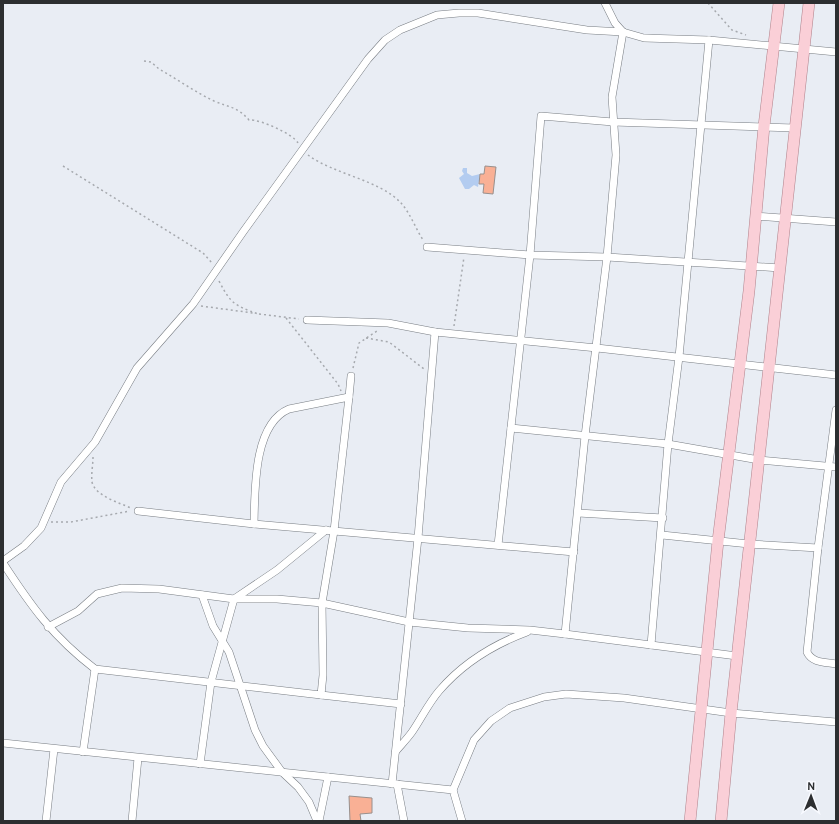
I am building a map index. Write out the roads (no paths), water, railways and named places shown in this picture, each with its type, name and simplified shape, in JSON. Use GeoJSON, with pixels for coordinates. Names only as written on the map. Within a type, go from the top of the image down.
{"type":"FeatureCollection","features":[{"type":"Feature","properties":{"kind":"main road"},"geometry":{"type":"LineString","coordinates":[[690,821],[718,541],[751,266],[772,45],[779,3]]}},
{"type":"Feature","properties":{"kind":"main road"},"geometry":{"type":"LineString","coordinates":[[720,821],[794,128],[809,3]]}},
{"type":"Feature","properties":{"kind":"street"},"geometry":{"type":"LineString","coordinates":[[605,3],[614,23],[623,32]]}},
{"type":"Feature","properties":{"kind":"street"},"geometry":{"type":"LineString","coordinates":[[401,704],[95,668],[71,650],[48,627],[28,601],[3,562],[24,546],[42,524],[61,482],[95,442],[137,368],[193,304],[302,149],[368,59],[385,40],[418,21],[437,15],[478,13],[565,27],[623,32],[644,38],[709,40],[836,52]]}},
{"type":"Feature","properties":{"kind":"street"},"geometry":{"type":"LineString","coordinates":[[565,634],[585,436],[607,257],[616,155],[612,97],[623,32]]}},
{"type":"Feature","properties":{"kind":"street"},"geometry":{"type":"LineString","coordinates":[[651,645],[662,535],[668,444],[679,358],[709,40]]}},
{"type":"Feature","properties":{"kind":"street"},"geometry":{"type":"LineString","coordinates":[[498,545],[530,255],[541,116],[613,122],[794,128]]}},
{"type":"Feature","properties":{"kind":"street"},"geometry":{"type":"LineString","coordinates":[[755,216],[836,222]]}},
{"type":"Feature","properties":{"kind":"street"},"geometry":{"type":"LineString","coordinates":[[426,247],[530,255],[607,257],[780,268]]}},
{"type":"Feature","properties":{"kind":"street"},"geometry":{"type":"LineString","coordinates":[[306,320],[388,323],[435,332],[597,348],[836,375]]}},
{"type":"Feature","properties":{"kind":"street"},"geometry":{"type":"LineString","coordinates":[[404,821],[394,784],[396,751],[418,538],[435,332]]}},
{"type":"Feature","properties":{"kind":"street"},"geometry":{"type":"LineString","coordinates":[[321,695],[324,675],[322,603],[346,398],[352,376]]}},
{"type":"Feature","properties":{"kind":"street"},"geometry":{"type":"LineString","coordinates":[[254,524],[258,466],[261,448],[270,427],[282,412],[289,409],[346,398]]}},
{"type":"Feature","properties":{"kind":"street"},"geometry":{"type":"LineString","coordinates":[[836,410],[833,467],[818,548],[807,652],[809,657],[814,661],[836,664]]}},
{"type":"Feature","properties":{"kind":"street"},"geometry":{"type":"LineString","coordinates":[[511,428],[668,444],[758,460],[833,467]]}},
{"type":"Feature","properties":{"kind":"street"},"geometry":{"type":"LineString","coordinates":[[138,511],[254,524],[574,552]]}},
{"type":"Feature","properties":{"kind":"street"},"geometry":{"type":"LineString","coordinates":[[578,513],[663,518]]}},
{"type":"Feature","properties":{"kind":"street"},"geometry":{"type":"LineString","coordinates":[[200,764],[211,682],[234,599],[267,578],[330,531]]}},
{"type":"Feature","properties":{"kind":"street"},"geometry":{"type":"LineString","coordinates":[[662,535],[749,544],[818,548]]}},
{"type":"Feature","properties":{"kind":"street"},"geometry":{"type":"LineString","coordinates":[[48,627],[78,611],[97,594],[108,590],[122,588],[158,589],[234,599],[277,599],[322,603],[409,622],[468,628],[530,630],[737,656]]}},
{"type":"Feature","properties":{"kind":"street"},"geometry":{"type":"LineString","coordinates":[[202,595],[214,626],[223,640],[241,686],[255,730],[263,746],[282,772],[298,787],[318,821]]}},
{"type":"Feature","properties":{"kind":"street"},"geometry":{"type":"LineString","coordinates":[[396,751],[412,733],[421,716],[438,692],[458,672],[483,652],[504,640],[530,630]]}},
{"type":"Feature","properties":{"kind":"street"},"geometry":{"type":"LineString","coordinates":[[83,752],[95,668]]}},
{"type":"Feature","properties":{"kind":"street"},"geometry":{"type":"LineString","coordinates":[[462,821],[452,790],[474,740],[491,721],[510,708],[544,696],[566,694],[624,698],[731,713],[836,722]]}},
{"type":"Feature","properties":{"kind":"street"},"geometry":{"type":"LineString","coordinates":[[3,743],[452,790]]}},
{"type":"Feature","properties":{"kind":"street"},"geometry":{"type":"LineString","coordinates":[[46,821],[54,749]]}},
{"type":"Feature","properties":{"kind":"street"},"geometry":{"type":"LineString","coordinates":[[132,821],[138,758]]}},
{"type":"Feature","properties":{"kind":"street"},"geometry":{"type":"LineString","coordinates":[[318,821],[328,777]]}}]}
